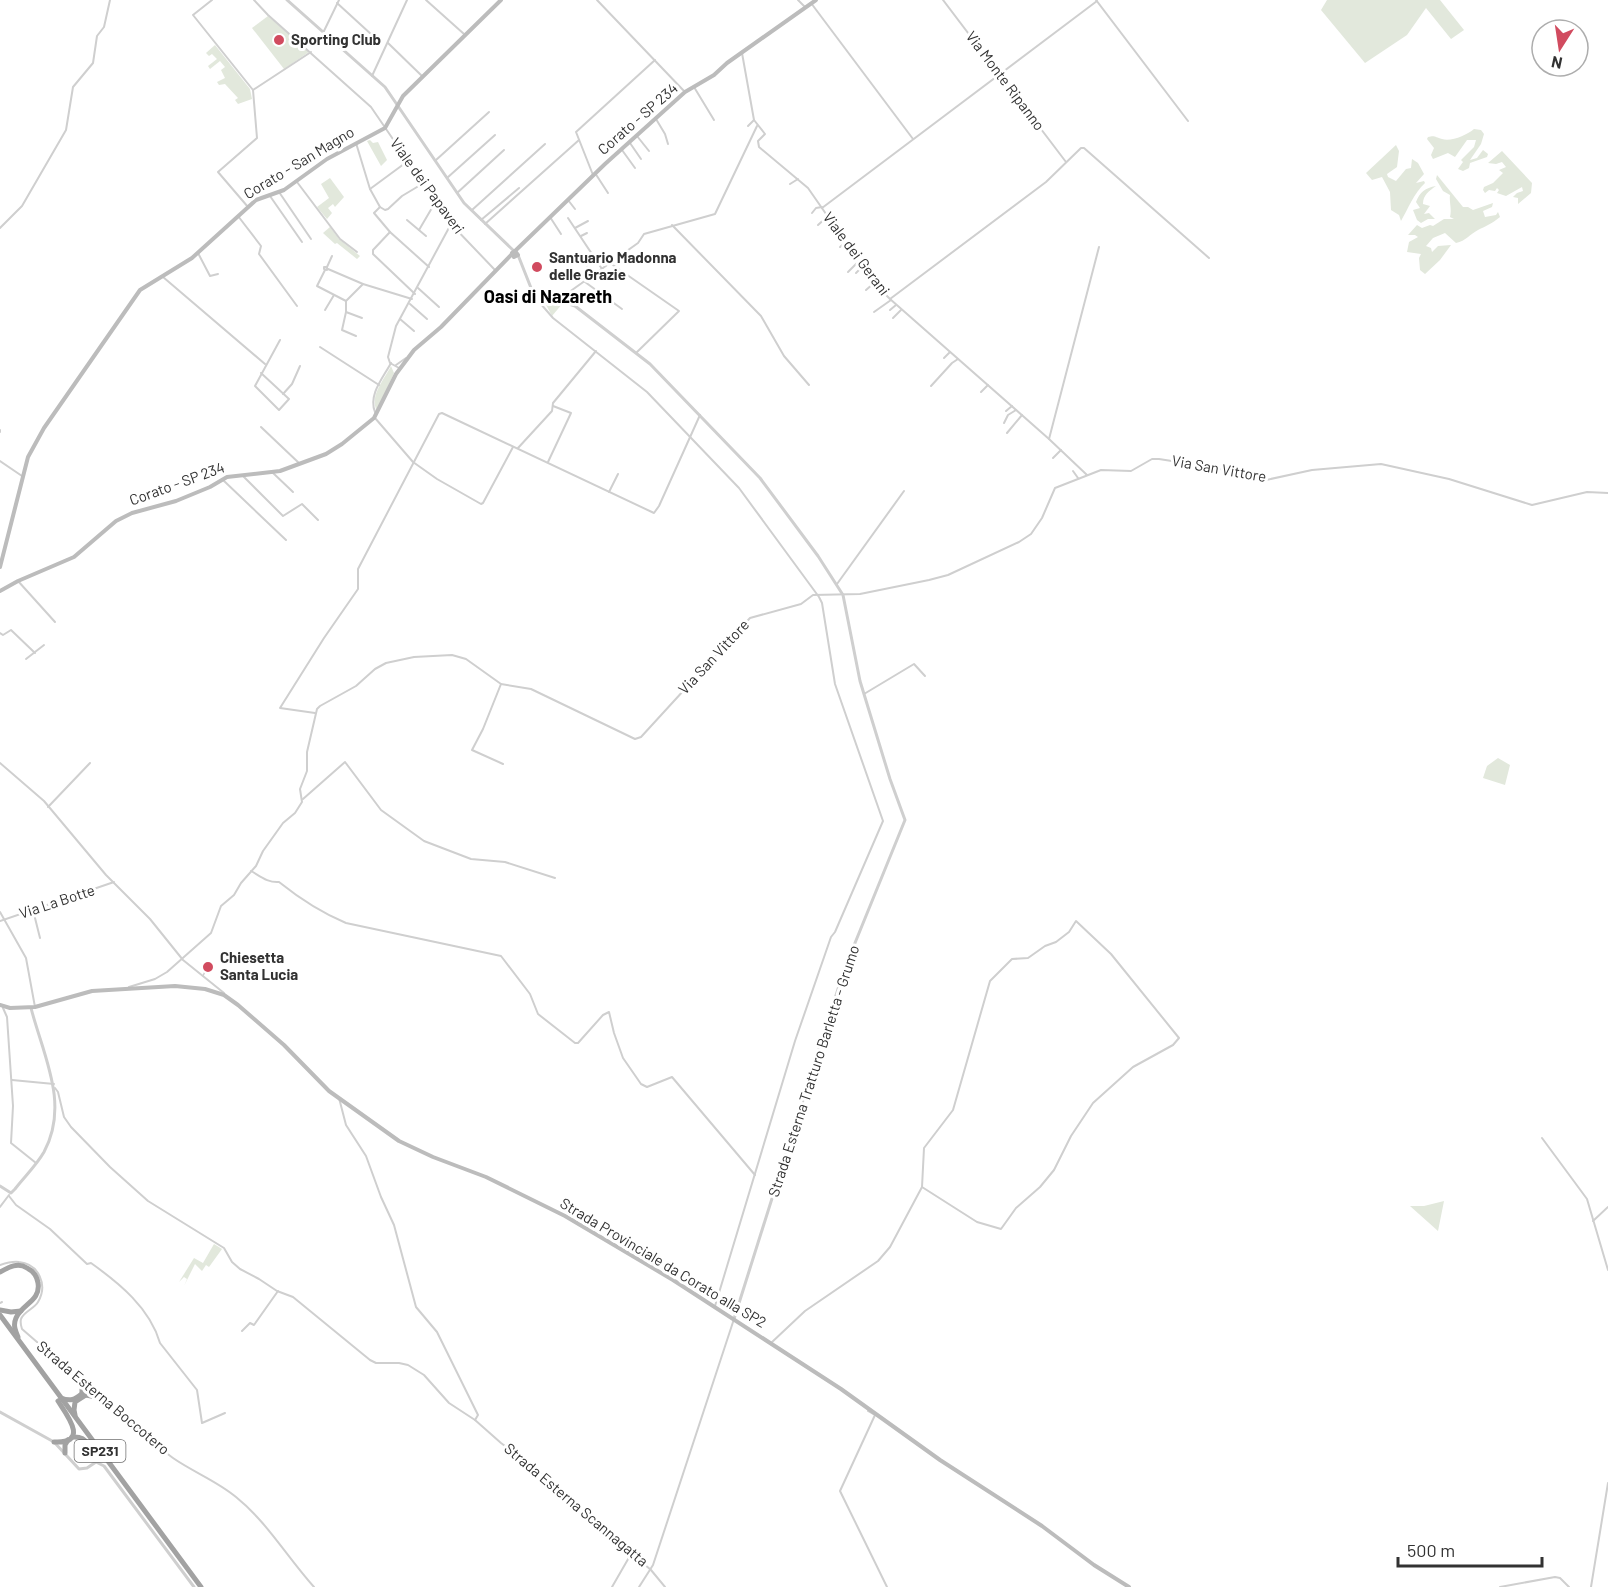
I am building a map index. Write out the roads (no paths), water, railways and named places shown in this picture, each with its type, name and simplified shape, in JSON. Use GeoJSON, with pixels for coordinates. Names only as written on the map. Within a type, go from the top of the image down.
{"type":"FeatureCollection","features":[{"type":"Feature","properties":{"kind":"highway"},"geometry":{"type":"LineString","coordinates":[[0,1272],[23,1265],[37,1278],[39,1286],[36,1297],[21,1311],[15,1321],[15,1331],[34,1363]]}},
{"type":"Feature","properties":{"kind":"highway"},"geometry":{"type":"LineString","coordinates":[[0,1310],[21,1311]]}},
{"type":"Feature","properties":{"kind":"highway","name":"SP231"},"geometry":{"type":"LineString","coordinates":[[0,1317],[96,1452],[197,1587]]}},
{"type":"Feature","properties":{"kind":"highway","name":"SP231"},"geometry":{"type":"LineString","coordinates":[[0,1317],[197,1587]]}},
{"type":"Feature","properties":{"kind":"highway"},"geometry":{"type":"LineString","coordinates":[[82,1380],[84,1395]]}},
{"type":"Feature","properties":{"kind":"highway"},"geometry":{"type":"LineString","coordinates":[[82,1427],[74,1413],[74,1406],[91,1388]]}},
{"type":"Feature","properties":{"kind":"highway"},"geometry":{"type":"LineString","coordinates":[[59,1399],[72,1401],[84,1395],[101,1398]]}},
{"type":"Feature","properties":{"kind":"highway"},"geometry":{"type":"LineString","coordinates":[[59,1399],[73,1424],[65,1442],[65,1453]]}},
{"type":"Feature","properties":{"kind":"highway"},"geometry":{"type":"LineString","coordinates":[[54,1442],[65,1442],[80,1437],[96,1452]]}},
{"type":"Feature","properties":{"kind":"main road"},"geometry":{"type":"LineString","coordinates":[[386,128],[404,96],[501,0]]}},
{"type":"Feature","properties":{"kind":"main road","name":"Corato - SP 234"},"geometry":{"type":"LineString","coordinates":[[0,591],[74,557],[116,521],[132,513],[176,501],[210,487],[227,477],[272,472],[300,464],[334,449],[359,432],[375,416],[399,369],[409,356],[457,312],[495,270],[594,174],[685,92],[714,75],[814,1]]}},
{"type":"Feature","properties":{"kind":"main road","name":"Corato - San Magno"},"geometry":{"type":"LineString","coordinates":[[0,567],[28,457],[44,428],[140,290],[198,253],[256,201],[279,192],[327,159],[386,128]]}},
{"type":"Feature","properties":{"kind":"main road","name":"Strada Provinciale da Corato alla SP2"},"geometry":{"type":"LineString","coordinates":[[2,1006],[33,1007],[92,991],[191,986],[224,996],[267,1030],[329,1091],[410,1147],[486,1177],[565,1216],[715,1306],[1129,1587]]}},
{"type":"Feature","properties":{"kind":"street"},"geometry":{"type":"LineString","coordinates":[[0,228],[22,206],[66,130],[73,87],[93,63],[97,36],[104,27],[110,0]]}},
{"type":"Feature","properties":{"kind":"street"},"geometry":{"type":"LineString","coordinates":[[212,0],[193,15],[253,90],[257,138],[218,172],[248,207]]}},
{"type":"Feature","properties":{"kind":"street","name":"Viale dei Papaveri"},"geometry":{"type":"LineString","coordinates":[[254,0],[360,96],[386,128],[451,224],[495,270]]}},
{"type":"Feature","properties":{"kind":"street"},"geometry":{"type":"LineString","coordinates":[[287,0],[385,87],[457,193],[514,254],[540,303],[553,318],[646,392],[739,488],[822,603],[836,684],[883,821],[831,937],[795,1041],[715,1306]]}},
{"type":"Feature","properties":{"kind":"street"},"geometry":{"type":"LineString","coordinates":[[372,76],[407,0]]}},
{"type":"Feature","properties":{"kind":"street"},"geometry":{"type":"LineString","coordinates":[[426,0],[465,35]]}},
{"type":"Feature","properties":{"kind":"street"},"geometry":{"type":"LineString","coordinates":[[597,0],[685,92]]}},
{"type":"Feature","properties":{"kind":"street"},"geometry":{"type":"LineString","coordinates":[[798,0],[805,7]]}},
{"type":"Feature","properties":{"kind":"street","name":"Via Monte Ripanno"},"geometry":{"type":"LineString","coordinates":[[944,0],[1066,162]]}},
{"type":"Feature","properties":{"kind":"street"},"geometry":{"type":"LineString","coordinates":[[812,213],[816,208],[822,208],[1096,0],[1188,121]]}},
{"type":"Feature","properties":{"kind":"street"},"geometry":{"type":"LineString","coordinates":[[814,1],[913,139]]}},
{"type":"Feature","properties":{"kind":"street"},"geometry":{"type":"LineString","coordinates":[[323,33],[338,2],[372,34]]}},
{"type":"Feature","properties":{"kind":"street"},"geometry":{"type":"LineString","coordinates":[[387,43],[423,77]]}},
{"type":"Feature","properties":{"kind":"street"},"geometry":{"type":"LineString","coordinates":[[253,90],[311,52]]}},
{"type":"Feature","properties":{"kind":"street","name":"Viale dei Gerani"},"geometry":{"type":"LineString","coordinates":[[742,53],[754,120],[765,134],[758,141],[759,147],[815,194],[822,208],[874,283],[901,310],[1049,438],[1086,472],[1086,475]]}},
{"type":"Feature","properties":{"kind":"street"},"geometry":{"type":"LineString","coordinates":[[608,193],[594,174],[576,132],[655,60]]}},
{"type":"Feature","properties":{"kind":"street"},"geometry":{"type":"LineString","coordinates":[[694,87],[714,120]]}},
{"type":"Feature","properties":{"kind":"street"},"geometry":{"type":"LineString","coordinates":[[436,160],[489,112]]}},
{"type":"Feature","properties":{"kind":"street"},"geometry":{"type":"LineString","coordinates":[[656,119],[668,144]]}},
{"type":"Feature","properties":{"kind":"street"},"geometry":{"type":"LineString","coordinates":[[748,126],[754,120]]}},
{"type":"Feature","properties":{"kind":"street"},"geometry":{"type":"LineString","coordinates":[[557,301],[638,243],[644,234],[718,212],[757,126]]}},
{"type":"Feature","properties":{"kind":"street"},"geometry":{"type":"LineString","coordinates":[[447,178],[495,135]]}},
{"type":"Feature","properties":{"kind":"street"},"geometry":{"type":"LineString","coordinates":[[637,136],[649,151]]}},
{"type":"Feature","properties":{"kind":"street"},"geometry":{"type":"LineString","coordinates":[[485,224],[579,140]]}},
{"type":"Feature","properties":{"kind":"street"},"geometry":{"type":"LineString","coordinates":[[356,143],[370,189],[380,207],[387,209],[423,183]]}},
{"type":"Feature","properties":{"kind":"street"},"geometry":{"type":"LineString","coordinates":[[630,143],[641,159]]}},
{"type":"Feature","properties":{"kind":"street"},"geometry":{"type":"LineString","coordinates":[[471,210],[545,144]]}},
{"type":"Feature","properties":{"kind":"street"},"geometry":{"type":"LineString","coordinates":[[874,312],[1046,182],[1081,148],[1084,148],[1209,258]]}},
{"type":"Feature","properties":{"kind":"street"},"geometry":{"type":"LineString","coordinates":[[457,193],[504,150]]}},
{"type":"Feature","properties":{"kind":"street"},"geometry":{"type":"LineString","coordinates":[[622,150],[634,168]]}},
{"type":"Feature","properties":{"kind":"street"},"geometry":{"type":"LineString","coordinates":[[370,189],[408,161]]}},
{"type":"Feature","properties":{"kind":"street"},"geometry":{"type":"LineString","coordinates":[[790,184],[798,179]]}},
{"type":"Feature","properties":{"kind":"street"},"geometry":{"type":"LineString","coordinates":[[297,181],[339,239],[357,252]]}},
{"type":"Feature","properties":{"kind":"street"},"geometry":{"type":"LineString","coordinates":[[482,220],[519,188]]}},
{"type":"Feature","properties":{"kind":"street"},"geometry":{"type":"LineString","coordinates":[[279,192],[311,239]]}},
{"type":"Feature","properties":{"kind":"street"},"geometry":{"type":"LineString","coordinates":[[270,196],[302,242]]}},
{"type":"Feature","properties":{"kind":"street"},"geometry":{"type":"LineString","coordinates":[[568,200],[575,209]]}},
{"type":"Feature","properties":{"kind":"street"},"geometry":{"type":"LineString","coordinates":[[419,230],[436,201]]}},
{"type":"Feature","properties":{"kind":"street"},"geometry":{"type":"LineString","coordinates":[[380,207],[374,213],[390,232],[429,267]]}},
{"type":"Feature","properties":{"kind":"street"},"geometry":{"type":"LineString","coordinates":[[238,216],[261,246],[259,254],[297,306]]}},
{"type":"Feature","properties":{"kind":"street"},"geometry":{"type":"LineString","coordinates":[[818,225],[828,216]]}},
{"type":"Feature","properties":{"kind":"street"},"geometry":{"type":"LineString","coordinates":[[550,217],[561,234]]}},
{"type":"Feature","properties":{"kind":"street"},"geometry":{"type":"LineString","coordinates":[[568,218],[602,269]]}},
{"type":"Feature","properties":{"kind":"street"},"geometry":{"type":"LineString","coordinates":[[407,220],[426,236]]}},
{"type":"Feature","properties":{"kind":"street"},"geometry":{"type":"LineString","coordinates":[[575,228],[588,221]]}},
{"type":"Feature","properties":{"kind":"street"},"geometry":{"type":"LineString","coordinates":[[828,225],[831,221]]}},
{"type":"Feature","properties":{"kind":"street"},"geometry":{"type":"LineString","coordinates":[[392,383],[395,374],[388,357],[400,319],[451,224]]}},
{"type":"Feature","properties":{"kind":"street"},"geometry":{"type":"LineString","coordinates":[[672,225],[761,316],[784,356],[809,385]]}},
{"type":"Feature","properties":{"kind":"street"},"geometry":{"type":"LineString","coordinates":[[390,232],[373,250],[373,254],[415,294]]}},
{"type":"Feature","properties":{"kind":"street"},"geometry":{"type":"LineString","coordinates":[[580,236],[587,233]]}},
{"type":"Feature","properties":{"kind":"street"},"geometry":{"type":"LineString","coordinates":[[585,243],[590,240]]}},
{"type":"Feature","properties":{"kind":"street"},"geometry":{"type":"LineString","coordinates":[[840,247],[846,242]]}},
{"type":"Feature","properties":{"kind":"street"},"geometry":{"type":"LineString","coordinates":[[1049,438],[1099,247]]}},
{"type":"Feature","properties":{"kind":"street"},"geometry":{"type":"LineString","coordinates":[[590,251],[595,248]]}},
{"type":"Feature","properties":{"kind":"street"},"geometry":{"type":"LineString","coordinates":[[198,253],[210,276],[218,274]]}},
{"type":"Feature","properties":{"kind":"street"},"geometry":{"type":"LineString","coordinates":[[332,256],[317,286],[346,301]]}},
{"type":"Feature","properties":{"kind":"street"},"geometry":{"type":"LineString","coordinates":[[576,258],[581,256],[593,275]]}},
{"type":"Feature","properties":{"kind":"street"},"geometry":{"type":"LineString","coordinates":[[848,272],[860,261]]}},
{"type":"Feature","properties":{"kind":"street"},"geometry":{"type":"LineString","coordinates":[[610,263],[679,310],[636,353]]}},
{"type":"Feature","properties":{"kind":"street"},"geometry":{"type":"LineString","coordinates":[[856,273],[863,266]]}},
{"type":"Feature","properties":{"kind":"street"},"geometry":{"type":"LineString","coordinates":[[326,269],[363,284],[412,299]]}},
{"type":"Feature","properties":{"kind":"street"},"geometry":{"type":"LineString","coordinates":[[163,277],[265,364]]}},
{"type":"Feature","properties":{"kind":"street"},"geometry":{"type":"LineString","coordinates":[[585,282],[622,309]]}},
{"type":"Feature","properties":{"kind":"street"},"geometry":{"type":"LineString","coordinates":[[866,290],[874,283]]}},
{"type":"Feature","properties":{"kind":"street"},"geometry":{"type":"LineString","coordinates":[[356,336],[342,330],[346,301],[363,284]]}},
{"type":"Feature","properties":{"kind":"street"},"geometry":{"type":"LineString","coordinates":[[418,288],[439,307]]}},
{"type":"Feature","properties":{"kind":"street"},"geometry":{"type":"LineString","coordinates":[[325,310],[334,295]]}},
{"type":"Feature","properties":{"kind":"street","name":"Strada Esterna Tratturo Barletta - Grumo"},"geometry":{"type":"LineString","coordinates":[[538,297],[575,306],[650,364],[760,478],[837,584],[843,595],[864,694],[905,820],[842,978],[734,1319]]}},
{"type":"Feature","properties":{"kind":"street"},"geometry":{"type":"LineString","coordinates":[[410,304],[427,319]]}},
{"type":"Feature","properties":{"kind":"street"},"geometry":{"type":"LineString","coordinates":[[890,310],[897,305]]}},
{"type":"Feature","properties":{"kind":"street"},"geometry":{"type":"LineString","coordinates":[[893,318],[901,310]]}},
{"type":"Feature","properties":{"kind":"street"},"geometry":{"type":"LineString","coordinates":[[346,312],[362,318]]}},
{"type":"Feature","properties":{"kind":"street"},"geometry":{"type":"LineString","coordinates":[[400,319],[414,332]]}},
{"type":"Feature","properties":{"kind":"street"},"geometry":{"type":"LineString","coordinates":[[261,373],[289,399],[279,410],[255,386],[265,364],[280,340]]}},
{"type":"Feature","properties":{"kind":"street"},"geometry":{"type":"LineString","coordinates":[[320,347],[379,385]]}},
{"type":"Feature","properties":{"kind":"street"},"geometry":{"type":"LineString","coordinates":[[409,356],[392,364],[379,385],[372,401],[375,416],[413,462],[437,479],[482,504],[515,448],[552,411],[552,406],[596,351]]}},
{"type":"Feature","properties":{"kind":"street"},"geometry":{"type":"LineString","coordinates":[[944,358],[950,352]]}},
{"type":"Feature","properties":{"kind":"street"},"geometry":{"type":"LineString","coordinates":[[931,386],[958,359]]}},
{"type":"Feature","properties":{"kind":"street"},"geometry":{"type":"LineString","coordinates":[[392,364],[399,369]]}},
{"type":"Feature","properties":{"kind":"street"},"geometry":{"type":"LineString","coordinates":[[283,394],[292,384],[300,366]]}},
{"type":"Feature","properties":{"kind":"street"},"geometry":{"type":"LineString","coordinates":[[981,392],[988,385]]}},
{"type":"Feature","properties":{"kind":"street"},"geometry":{"type":"LineString","coordinates":[[547,463],[571,413],[552,406]]}},
{"type":"Feature","properties":{"kind":"street"},"geometry":{"type":"LineString","coordinates":[[1006,411],[1012,406]]}},
{"type":"Feature","properties":{"kind":"street"},"geometry":{"type":"LineString","coordinates":[[1004,423],[1008,415],[1016,410]]}},
{"type":"Feature","properties":{"kind":"street"},"geometry":{"type":"LineString","coordinates":[[302,802],[300,789],[307,771],[307,752],[316,713],[279,708],[358,589],[358,569],[438,415],[442,413],[652,513],[656,512],[700,415]]}},
{"type":"Feature","properties":{"kind":"street"},"geometry":{"type":"LineString","coordinates":[[1007,433],[1022,415]]}},
{"type":"Feature","properties":{"kind":"street"},"geometry":{"type":"LineString","coordinates":[[261,427],[300,464]]}},
{"type":"Feature","properties":{"kind":"street"},"geometry":{"type":"LineString","coordinates":[[1038,436],[1042,432]]}},
{"type":"Feature","properties":{"kind":"street"},"geometry":{"type":"LineString","coordinates":[[1053,458],[1062,450]]}},
{"type":"Feature","properties":{"kind":"street","name":"Via San Vittore"},"geometry":{"type":"LineString","coordinates":[[316,713],[320,706],[356,686],[375,669],[386,663],[400,659],[452,655],[461,657],[501,684],[531,689],[632,738],[638,738],[750,618],[801,604],[817,594],[860,594],[939,578],[1019,542],[1031,534],[1038,526],[1055,488],[1107,469],[1131,471],[1152,459],[1216,468],[1266,480],[1312,470],[1381,465],[1449,479],[1532,505],[1581,493],[1608,493]]}},
{"type":"Feature","properties":{"kind":"street"},"geometry":{"type":"LineString","coordinates":[[0,461],[22,476]]}},
{"type":"Feature","properties":{"kind":"street"},"geometry":{"type":"LineString","coordinates":[[1073,471],[1078,478]]}},
{"type":"Feature","properties":{"kind":"street"},"geometry":{"type":"LineString","coordinates":[[272,472],[293,492]]}},
{"type":"Feature","properties":{"kind":"street"},"geometry":{"type":"LineString","coordinates":[[609,492],[618,474]]}},
{"type":"Feature","properties":{"kind":"street"},"geometry":{"type":"LineString","coordinates":[[242,475],[283,516],[302,504],[318,520]]}},
{"type":"Feature","properties":{"kind":"street"},"geometry":{"type":"LineString","coordinates":[[223,480],[286,540]]}},
{"type":"Feature","properties":{"kind":"street"},"geometry":{"type":"LineString","coordinates":[[837,584],[904,491]]}},
{"type":"Feature","properties":{"kind":"street"},"geometry":{"type":"LineString","coordinates":[[18,581],[55,622]]}},
{"type":"Feature","properties":{"kind":"street"},"geometry":{"type":"LineString","coordinates":[[0,633],[3,635],[10,630],[34,653]]}},
{"type":"Feature","properties":{"kind":"street"},"geometry":{"type":"LineString","coordinates":[[26,659],[44,645]]}},
{"type":"Feature","properties":{"kind":"street"},"geometry":{"type":"LineString","coordinates":[[864,694],[914,664],[926,676]]}},
{"type":"Feature","properties":{"kind":"street"},"geometry":{"type":"LineString","coordinates":[[501,684],[472,750],[503,764]]}},
{"type":"Feature","properties":{"kind":"street"},"geometry":{"type":"LineString","coordinates":[[48,807],[90,762]]}},
{"type":"Feature","properties":{"kind":"street"},"geometry":{"type":"LineString","coordinates":[[127,989],[155,979],[183,960],[211,933],[219,910],[234,895],[283,823],[295,813],[304,798],[345,762],[381,810],[424,841],[471,859],[505,862],[555,878]]}},
{"type":"Feature","properties":{"kind":"street"},"geometry":{"type":"LineString","coordinates":[[0,763],[48,807],[150,919],[183,960],[224,993],[224,996]]}},
{"type":"Feature","properties":{"kind":"street"},"geometry":{"type":"LineString","coordinates":[[0,770],[4,766]]}},
{"type":"Feature","properties":{"kind":"street"},"geometry":{"type":"LineString","coordinates":[[251,871],[267,880],[279,882],[330,916],[346,923],[501,956],[527,988],[538,1014],[575,1043],[578,1043],[603,1015],[609,1012],[623,1058],[636,1073],[641,1084],[647,1087],[672,1077],[755,1175]]}},
{"type":"Feature","properties":{"kind":"street","name":"Via La Botte"},"geometry":{"type":"LineString","coordinates":[[0,921],[114,882]]}},
{"type":"Feature","properties":{"kind":"street"},"geometry":{"type":"LineString","coordinates":[[33,910],[40,938]]}},
{"type":"Feature","properties":{"kind":"street"},"geometry":{"type":"LineString","coordinates":[[0,912],[26,958],[33,1007]]}},
{"type":"Feature","properties":{"kind":"street"},"geometry":{"type":"LineString","coordinates":[[771,1343],[805,1311],[878,1261],[890,1247],[922,1187],[924,1148],[953,1110],[990,981],[1012,959],[1028,958],[1045,946],[1056,942],[1069,932],[1076,921],[1111,954],[1179,1038],[1173,1045],[1133,1067],[1093,1103],[1071,1136],[1054,1170],[1040,1187],[1016,1208],[1001,1229],[977,1221],[922,1187]]}},
{"type":"Feature","properties":{"kind":"street"},"geometry":{"type":"LineString","coordinates":[[203,976],[206,969]]}},
{"type":"Feature","properties":{"kind":"street"},"geometry":{"type":"LineString","coordinates":[[2,1006],[7,1017],[13,1106],[11,1143],[36,1162]]}},
{"type":"Feature","properties":{"kind":"street","name":"Strada Esterna Scannagatta"},"geometry":{"type":"LineString","coordinates":[[33,1007],[64,1117],[110,1167],[148,1201],[224,1248],[232,1262],[240,1269],[292,1297],[370,1360],[376,1363],[399,1363],[417,1370],[431,1381],[449,1403],[475,1420],[546,1477],[649,1569],[653,1565],[734,1319]]}},
{"type":"Feature","properties":{"kind":"street"},"geometry":{"type":"LineString","coordinates":[[7,1017],[10,1008]]}},
{"type":"Feature","properties":{"kind":"street"},"geometry":{"type":"LineString","coordinates":[[0,1207],[43,1154],[51,1134],[55,1112],[54,1086],[11,1080]]}},
{"type":"Feature","properties":{"kind":"street"},"geometry":{"type":"LineString","coordinates":[[339,1098],[346,1125],[366,1156],[394,1225],[416,1306],[437,1332],[478,1415],[475,1420]]}},
{"type":"Feature","properties":{"kind":"street"},"geometry":{"type":"LineString","coordinates":[[1542,1138],[1587,1199],[1608,1270]]}},
{"type":"Feature","properties":{"kind":"street"},"geometry":{"type":"LineString","coordinates":[[0,1186],[10,1195],[16,1205],[50,1229],[87,1264],[91,1263],[128,1292],[158,1335],[160,1343],[197,1390],[202,1423],[225,1413]]}},
{"type":"Feature","properties":{"kind":"street"},"geometry":{"type":"LineString","coordinates":[[1593,1221],[1608,1207]]}},
{"type":"Feature","properties":{"kind":"street","name":"Strada Esterna Boccotero"},"geometry":{"type":"LineString","coordinates":[[0,1265],[8,1262],[22,1262],[30,1265],[39,1274],[42,1282],[41,1295],[35,1306],[21,1320],[22,1329],[130,1425],[174,1458],[238,1498],[278,1540],[294,1565],[314,1587]]}},
{"type":"Feature","properties":{"kind":"street"},"geometry":{"type":"LineString","coordinates":[[242,1331],[250,1323],[255,1325],[278,1291]]}},
{"type":"Feature","properties":{"kind":"street"},"geometry":{"type":"LineString","coordinates":[[864,1406],[875,1415],[840,1491],[887,1587]]}},
{"type":"Feature","properties":{"kind":"street"},"geometry":{"type":"LineString","coordinates":[[0,1412],[54,1442]]}},
{"type":"Feature","properties":{"kind":"street"},"geometry":{"type":"LineString","coordinates":[[65,1453],[79,1469],[83,1470],[96,1462],[104,1466],[197,1587]]}},
{"type":"Feature","properties":{"kind":"street"},"geometry":{"type":"LineString","coordinates":[[1591,1587],[1608,1482]]}},
{"type":"Feature","properties":{"kind":"street"},"geometry":{"type":"LineString","coordinates":[[612,1587],[632,1554]]}},
{"type":"Feature","properties":{"kind":"street"},"geometry":{"type":"LineString","coordinates":[[639,1587],[649,1569],[665,1587]]}},
{"type":"Feature","properties":{"kind":"street"},"geometry":{"type":"LineString","coordinates":[[1500,1587],[1555,1577],[1560,1578],[1569,1587]]}},
{"type":"Feature","properties":{"kind":"place","name":"Sporting Club"},"geometry":{"type":"Point","coordinates":[279,40]}},
{"type":"Feature","properties":{"kind":"place","name":"Santuario Madonna delle Grazie"},"geometry":{"type":"Point","coordinates":[537,267]}},
{"type":"Feature","properties":{"kind":"place","name":"Chiesetta Santa Lucia"},"geometry":{"type":"Point","coordinates":[208,967]}},
{"type":"Feature","properties":{"kind":"district","name":"Oasi di Nazareth"},"geometry":{"type":"Point","coordinates":[548,297]}}]}
